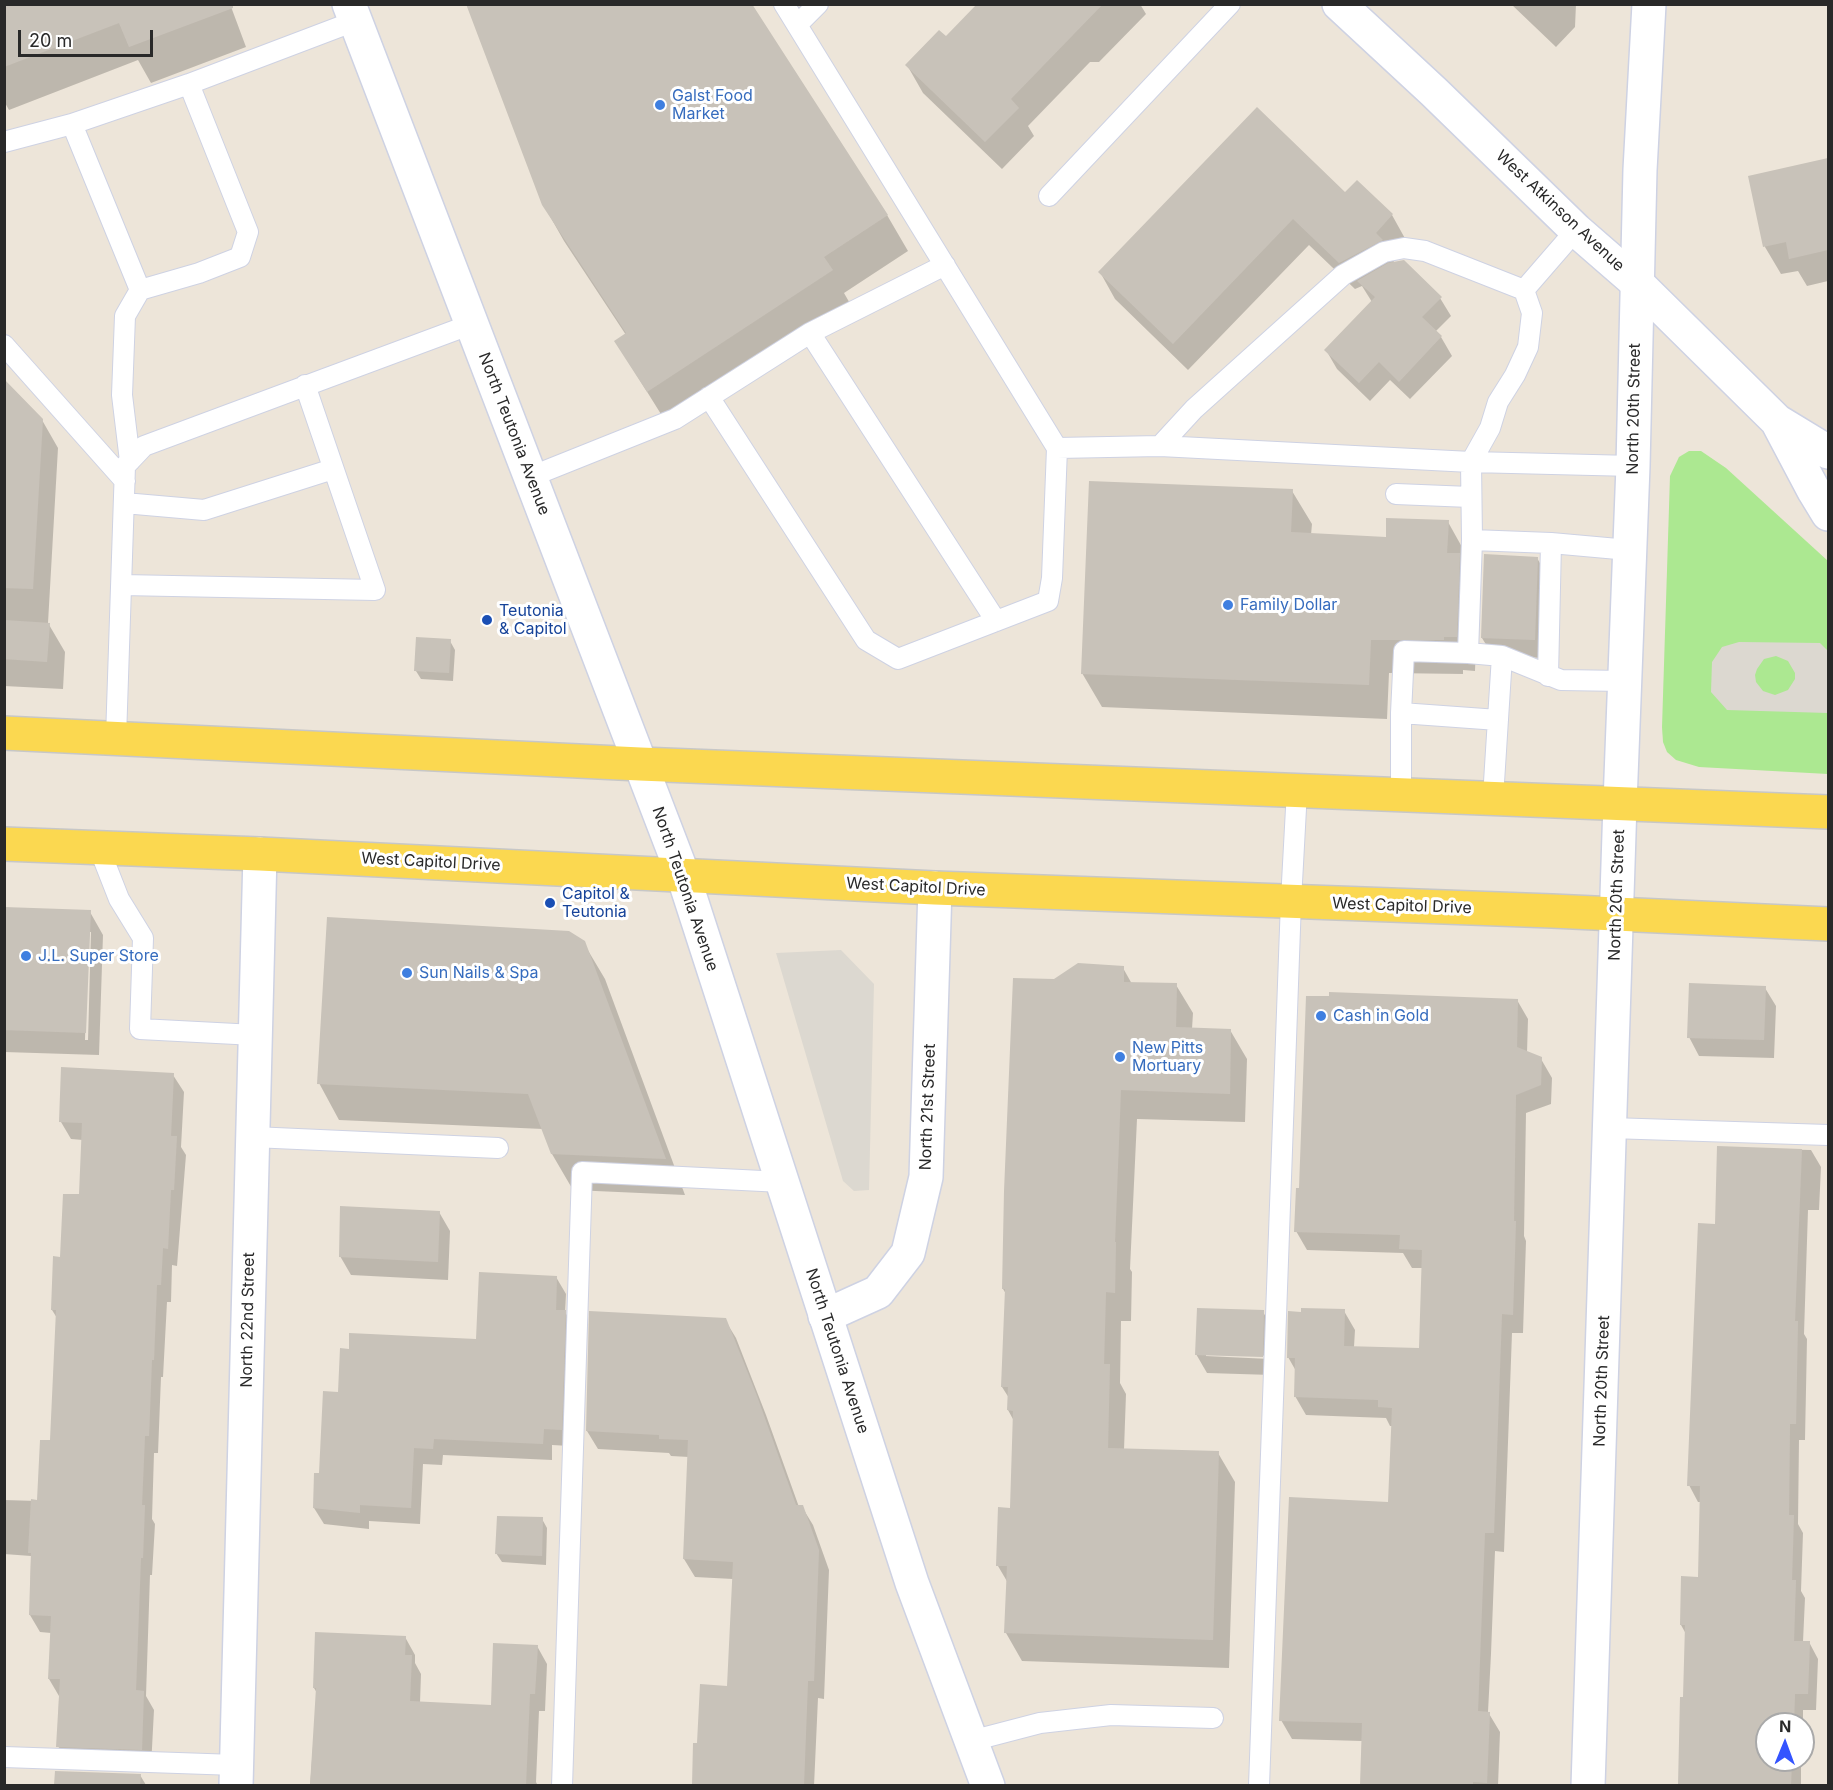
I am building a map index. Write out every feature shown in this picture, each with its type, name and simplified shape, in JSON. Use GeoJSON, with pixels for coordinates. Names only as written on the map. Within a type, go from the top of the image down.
{"type":"FeatureCollection","features":[{"type":"Feature","properties":{"kind":"main road"},"geometry":{"type":"LineString","coordinates":[[4,733],[640,764],[1828,812]]}},
{"type":"Feature","properties":{"kind":"main road","name":"West Capitol Drive"},"geometry":{"type":"LineString","coordinates":[[4,844],[260,854],[935,888],[1828,924]]}},
{"type":"Feature","properties":{"kind":"street","name":"West Atkinson Avenue"},"geometry":{"type":"LineString","coordinates":[[1339,4],[1434,92],[1576,230],[1637,283],[1777,421],[1828,452]]}},
{"type":"Feature","properties":{"kind":"street","name":"North 20th Street"},"geometry":{"type":"LineString","coordinates":[[1588,1785],[1648,4]]}},
{"type":"Feature","properties":{"kind":"street","name":"North Teutonia Avenue"},"geometry":{"type":"LineString","coordinates":[[352,13],[683,875],[912,1583],[988,1785]]}},
{"type":"Feature","properties":{"kind":"street","name":"West Atkinson Avenue"},"geometry":{"type":"LineString","coordinates":[[1777,421],[1828,514]]}},
{"type":"Feature","properties":{"kind":"street","name":"North 22nd Street"},"geometry":{"type":"LineString","coordinates":[[236,1775],[260,854]]}},
{"type":"Feature","properties":{"kind":"street","name":"North 21st Street"},"geometry":{"type":"LineString","coordinates":[[825,1316],[878,1292],[908,1252],[926,1177],[935,888]]}},
{"type":"Feature","properties":{"kind":"lane"},"geometry":{"type":"LineString","coordinates":[[709,398],[866,640],[898,658],[1048,601],[1052,578],[1057,448],[784,4]]}},
{"type":"Feature","properties":{"kind":"lane"},"geometry":{"type":"LineString","coordinates":[[797,25],[818,4]]}},
{"type":"Feature","properties":{"kind":"lane"},"geometry":{"type":"LineString","coordinates":[[1049,196],[1230,4]]}},
{"type":"Feature","properties":{"kind":"lane"},"geometry":{"type":"LineString","coordinates":[[4,142],[72,124],[189,84],[352,13]]}},
{"type":"Feature","properties":{"kind":"lane"},"geometry":{"type":"LineString","coordinates":[[130,461],[122,395],[125,316],[140,290],[199,273],[240,257],[248,232],[189,84]]}},
{"type":"Feature","properties":{"kind":"lane"},"geometry":{"type":"LineString","coordinates":[[72,124],[140,290]]}},
{"type":"Feature","properties":{"kind":"lane"},"geometry":{"type":"LineString","coordinates":[[1524,290],[1576,230]]}},
{"type":"Feature","properties":{"kind":"lane"},"geometry":{"type":"LineString","coordinates":[[1160,446],[1194,409],[1343,275],[1384,252],[1404,248],[1425,251],[1524,290],[1532,312],[1528,347],[1515,375],[1498,402],[1490,428],[1470,462],[1472,540],[1468,653]]}},
{"type":"Feature","properties":{"kind":"lane"},"geometry":{"type":"LineString","coordinates":[[530,477],[675,419],[810,333],[945,265]]}},
{"type":"Feature","properties":{"kind":"lane"},"geometry":{"type":"LineString","coordinates":[[116,738],[125,466],[144,446],[472,324]]}},
{"type":"Feature","properties":{"kind":"lane"},"geometry":{"type":"LineString","coordinates":[[810,333],[996,621]]}},
{"type":"Feature","properties":{"kind":"lane"},"geometry":{"type":"LineString","coordinates":[[4,345],[125,481]]}},
{"type":"Feature","properties":{"kind":"lane"},"geometry":{"type":"LineString","coordinates":[[122,585],[375,590],[305,385]]}},
{"type":"Feature","properties":{"kind":"lane"},"geometry":{"type":"LineString","coordinates":[[1057,448],[1160,446],[1470,462],[1633,466]]}},
{"type":"Feature","properties":{"kind":"lane"},"geometry":{"type":"LineString","coordinates":[[124,503],[204,510],[333,469]]}},
{"type":"Feature","properties":{"kind":"lane"},"geometry":{"type":"LineString","coordinates":[[1396,494],[1470,497]]}},
{"type":"Feature","properties":{"kind":"lane"},"geometry":{"type":"LineString","coordinates":[[1472,540],[1551,543],[1629,550]]}},
{"type":"Feature","properties":{"kind":"lane"},"geometry":{"type":"LineString","coordinates":[[1548,676],[1551,543]]}},
{"type":"Feature","properties":{"kind":"lane"},"geometry":{"type":"LineString","coordinates":[[1401,794],[1404,651],[1502,656],[1561,680],[1624,681]]}},
{"type":"Feature","properties":{"kind":"lane"},"geometry":{"type":"LineString","coordinates":[[1493,798],[1502,656]]}},
{"type":"Feature","properties":{"kind":"lane"},"geometry":{"type":"LineString","coordinates":[[1401,713],[1498,720]]}},
{"type":"Feature","properties":{"kind":"lane"},"geometry":{"type":"LineString","coordinates":[[1259,1785],[1297,790]]}},
{"type":"Feature","properties":{"kind":"lane"},"geometry":{"type":"LineString","coordinates":[[99,848],[119,899],[143,938],[140,1029],[255,1035]]}},
{"type":"Feature","properties":{"kind":"lane"},"geometry":{"type":"LineString","coordinates":[[1610,1128],[1828,1135]]}},
{"type":"Feature","properties":{"kind":"lane"},"geometry":{"type":"LineString","coordinates":[[253,1137],[498,1148]]}},
{"type":"Feature","properties":{"kind":"lane"},"geometry":{"type":"LineString","coordinates":[[562,1785],[582,1172],[782,1182]]}},
{"type":"Feature","properties":{"kind":"lane"},"geometry":{"type":"LineString","coordinates":[[971,1742],[1040,1723],[1111,1716],[1213,1718]]}},
{"type":"Feature","properties":{"kind":"lane"},"geometry":{"type":"LineString","coordinates":[[4,1757],[236,1775]]}},
{"type":"Feature","properties":{"kind":"green space"},"geometry":{"type":"Polygon","coordinates":[[[1689,451],[1701,451],[1726,468],[1828,561],[1828,774],[1699,767],[1676,760],[1667,752],[1663,742],[1662,727],[1670,476],[1679,457],[1689,451]]]}},
{"type":"Feature","properties":{"kind":"shaded area"},"geometry":{"type":"Polygon","coordinates":[[[1739,642],[1820,643],[1828,651],[1828,713],[1727,710],[1711,692],[1712,662],[1722,647],[1739,642]],[[1776,656],[1764,659],[1755,675],[1756,682],[1763,691],[1775,695],[1788,690],[1795,679],[1795,673],[1788,661],[1776,656]]]}},
{"type":"Feature","properties":{"kind":"shaded area"},"geometry":{"type":"Polygon","coordinates":[[[841,950],[874,984],[869,1190],[854,1191],[843,1181],[776,953],[841,950]]]}},
{"type":"Feature","properties":{"kind":"building"},"geometry":{"type":"Polygon","coordinates":[[[4,4],[233,4],[233,8],[129,47],[119,23],[4,67],[4,4]]]}},
{"type":"Feature","properties":{"kind":"building","name":"Galst Food Market"},"geometry":{"type":"Polygon","coordinates":[[[466,4],[752,4],[888,215],[824,257],[833,270],[647,392],[614,341],[626,333],[542,205],[466,4]]]}},
{"type":"Feature","properties":{"kind":"building"},"geometry":{"type":"Polygon","coordinates":[[[977,4],[1103,4],[1011,99],[1019,108],[985,142],[905,65],[939,30],[946,36],[977,4]]]}},
{"type":"Feature","properties":{"kind":"building"},"geometry":{"type":"Polygon","coordinates":[[[1257,107],[1345,192],[1357,180],[1393,214],[1376,233],[1383,240],[1339,263],[1293,219],[1173,344],[1098,272],[1257,107]]]}},
{"type":"Feature","properties":{"kind":"building"},"geometry":{"type":"Polygon","coordinates":[[[1828,158],[1828,250],[1789,259],[1786,242],[1763,247],[1748,176],[1828,158]]]}},
{"type":"Feature","properties":{"kind":"building"},"geometry":{"type":"Polygon","coordinates":[[[1404,260],[1442,297],[1422,317],[1442,336],[1399,382],[1379,362],[1359,383],[1324,350],[1375,297],[1357,281],[1388,263],[1404,260]]]}},
{"type":"Feature","properties":{"kind":"building"},"geometry":{"type":"Polygon","coordinates":[[[4,379],[43,419],[33,589],[4,588],[4,379]]]}},
{"type":"Feature","properties":{"kind":"building","name":"Family Dollar"},"geometry":{"type":"Polygon","coordinates":[[[1089,481],[1293,489],[1291,532],[1386,537],[1386,518],[1449,520],[1447,553],[1460,553],[1457,637],[1444,637],[1444,640],[1371,640],[1369,685],[1081,674],[1089,481]]]}},
{"type":"Feature","properties":{"kind":"building"},"geometry":{"type":"Polygon","coordinates":[[[1484,554],[1538,557],[1535,640],[1481,638],[1484,554]]]}},
{"type":"Feature","properties":{"kind":"building"},"geometry":{"type":"Polygon","coordinates":[[[4,620],[50,623],[47,662],[4,659],[4,620]]]}},
{"type":"Feature","properties":{"kind":"building"},"geometry":{"type":"Polygon","coordinates":[[[416,637],[451,639],[449,673],[414,671],[416,637]]]}},
{"type":"Feature","properties":{"kind":"building"},"geometry":{"type":"Polygon","coordinates":[[[4,907],[91,910],[86,1033],[4,1030],[4,907]]]}},
{"type":"Feature","properties":{"kind":"building"},"geometry":{"type":"Polygon","coordinates":[[[327,917],[569,931],[585,941],[666,1159],[551,1154],[528,1094],[317,1084],[327,917]]]}},
{"type":"Feature","properties":{"kind":"building"},"geometry":{"type":"Polygon","coordinates":[[[1078,963],[1124,966],[1124,982],[1177,983],[1176,1027],[1231,1029],[1230,1094],[1121,1090],[1115,1293],[1106,1292],[1104,1364],[1110,1364],[1108,1448],[1219,1451],[1213,1640],[1004,1633],[1007,1566],[996,1566],[998,1507],[1010,1508],[1013,1411],[1007,1410],[1008,1387],[1001,1387],[1005,1289],[1002,1289],[1004,1191],[1013,978],[1054,979],[1078,963]]]}},
{"type":"Feature","properties":{"kind":"building"},"geometry":{"type":"Polygon","coordinates":[[[1689,983],[1766,986],[1764,1040],[1687,1038],[1689,983]]]}},
{"type":"Feature","properties":{"kind":"building"},"geometry":{"type":"Polygon","coordinates":[[[1329,992],[1518,999],[1517,1047],[1542,1057],[1541,1085],[1516,1095],[1513,1315],[1502,1314],[1494,1533],[1485,1533],[1478,1711],[1490,1712],[1487,1783],[1360,1785],[1362,1723],[1279,1721],[1289,1497],[1388,1502],[1392,1408],[1378,1407],[1378,1400],[1294,1397],[1295,1358],[1287,1358],[1288,1311],[1301,1312],[1301,1308],[1345,1309],[1344,1346],[1419,1348],[1422,1250],[1399,1249],[1400,1235],[1294,1232],[1296,1188],[1299,1188],[1306,996],[1329,996],[1329,992]]]}},
{"type":"Feature","properties":{"kind":"building"},"geometry":{"type":"Polygon","coordinates":[[[61,1067],[174,1073],[171,1136],[177,1136],[174,1190],[171,1190],[168,1249],[163,1248],[161,1285],[157,1285],[149,1436],[145,1436],[142,1505],[145,1505],[136,1690],[144,1691],[142,1750],[56,1747],[60,1679],[48,1679],[51,1616],[29,1615],[31,1553],[28,1553],[31,1499],[37,1500],[40,1440],[50,1440],[56,1310],[51,1310],[53,1256],[60,1257],[63,1194],[79,1194],[82,1123],[59,1122],[61,1067]]]}},
{"type":"Feature","properties":{"kind":"building"},"geometry":{"type":"Polygon","coordinates":[[[1717,1146],[1802,1149],[1795,1321],[1798,1321],[1796,1424],[1790,1424],[1789,1515],[1794,1515],[1792,1580],[1796,1580],[1794,1641],[1810,1641],[1808,1694],[1795,1694],[1794,1712],[1755,1712],[1755,1772],[1792,1772],[1791,1785],[1678,1785],[1680,1697],[1683,1697],[1685,1625],[1680,1625],[1681,1576],[1698,1577],[1700,1486],[1687,1486],[1698,1223],[1715,1224],[1717,1146]]]}},
{"type":"Feature","properties":{"kind":"building"},"geometry":{"type":"Polygon","coordinates":[[[340,1206],[440,1211],[438,1262],[339,1257],[340,1206]]]}},
{"type":"Feature","properties":{"kind":"building"},"geometry":{"type":"Polygon","coordinates":[[[479,1272],[557,1276],[556,1310],[566,1310],[562,1430],[544,1429],[543,1444],[434,1439],[433,1449],[414,1448],[411,1508],[360,1505],[360,1513],[313,1508],[314,1473],[319,1473],[323,1391],[338,1392],[340,1348],[349,1349],[349,1333],[476,1339],[479,1272]]]}},
{"type":"Feature","properties":{"kind":"building"},"geometry":{"type":"Polygon","coordinates":[[[1197,1308],[1264,1310],[1263,1357],[1195,1355],[1197,1308]]]}},
{"type":"Feature","properties":{"kind":"building"},"geometry":{"type":"Polygon","coordinates":[[[589,1311],[726,1318],[796,1505],[803,1505],[819,1550],[814,1681],[808,1681],[804,1785],[692,1785],[693,1743],[697,1743],[700,1684],[727,1686],[733,1562],[683,1559],[688,1440],[659,1439],[659,1435],[586,1431],[589,1311]]]}},
{"type":"Feature","properties":{"kind":"building"},"geometry":{"type":"Polygon","coordinates":[[[497,1516],[543,1517],[542,1556],[495,1554],[497,1516]]]}},
{"type":"Feature","properties":{"kind":"building"},"geometry":{"type":"Polygon","coordinates":[[[315,1632],[406,1636],[405,1655],[412,1655],[410,1701],[491,1705],[493,1643],[538,1645],[535,1694],[530,1694],[526,1785],[310,1785],[316,1688],[313,1688],[315,1632]]]}},
{"type":"Feature","properties":{"kind":"building"},"geometry":{"type":"Polygon","coordinates":[[[55,1771],[141,1774],[140,1785],[54,1785],[55,1771]]]}},
{"type":"Feature","properties":{"kind":"place","name":"Galst Food Market"},"geometry":{"type":"Point","coordinates":[660,105]}},
{"type":"Feature","properties":{"kind":"place","name":"Family Dollar"},"geometry":{"type":"Point","coordinates":[1228,605]}},
{"type":"Feature","properties":{"kind":"place","name":"Teutonia & Capitol"},"geometry":{"type":"Point","coordinates":[487,620]}},
{"type":"Feature","properties":{"kind":"place","name":"Capitol & Teutonia"},"geometry":{"type":"Point","coordinates":[550,903]}},
{"type":"Feature","properties":{"kind":"place","name":"J.L. Super Store"},"geometry":{"type":"Point","coordinates":[26,956]}},
{"type":"Feature","properties":{"kind":"place","name":"Sun Nails & Spa"},"geometry":{"type":"Point","coordinates":[407,973]}},
{"type":"Feature","properties":{"kind":"place","name":"Cash in Gold"},"geometry":{"type":"Point","coordinates":[1321,1016]}},
{"type":"Feature","properties":{"kind":"place","name":"New Pitts Mortuary"},"geometry":{"type":"Point","coordinates":[1120,1057]}}]}
